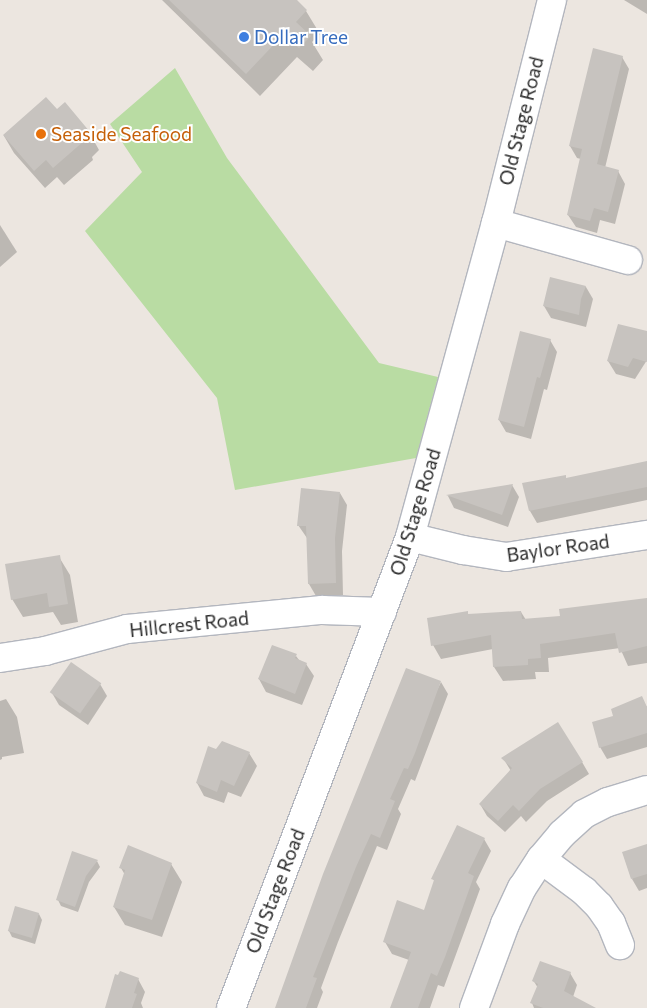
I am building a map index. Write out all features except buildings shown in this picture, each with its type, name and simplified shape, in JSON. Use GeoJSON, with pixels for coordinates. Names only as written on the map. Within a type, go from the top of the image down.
{"type":"FeatureCollection","features":[{"type":"Feature","properties":{"kind":"street","name":"Old Stage Road"},"geometry":{"type":"LineString","coordinates":[[231,1008],[410,537],[496,223],[552,0]]}},
{"type":"Feature","properties":{"kind":"street"},"geometry":{"type":"LineString","coordinates":[[496,223],[628,260]]}},
{"type":"Feature","properties":{"kind":"street","name":"Baylor Road"},"geometry":{"type":"LineString","coordinates":[[410,537],[463,550],[506,557],[647,535]]}},
{"type":"Feature","properties":{"kind":"street","name":"Hillcrest Road"},"geometry":{"type":"LineString","coordinates":[[0,658],[45,650],[127,629],[322,610],[382,612]]}},
{"type":"Feature","properties":{"kind":"street"},"geometry":{"type":"LineString","coordinates":[[474,1008],[505,924],[522,888],[541,859],[562,834],[584,814],[608,802],[647,790]]}},
{"type":"Feature","properties":{"kind":"street"},"geometry":{"type":"LineString","coordinates":[[541,859],[584,891],[599,906],[620,945]]}},
{"type":"Feature","properties":{"kind":"green space"},"geometry":{"type":"Polygon","coordinates":[[[175,68],[227,158],[379,363],[438,377],[416,458],[235,490],[217,398],[85,231],[142,172],[110,124],[175,68]]]}},
{"type":"Feature","properties":{"kind":"place","name":"Dollar Tree"},"geometry":{"type":"Point","coordinates":[244,37]}},
{"type":"Feature","properties":{"kind":"place","name":"Seaside Seafood"},"geometry":{"type":"Point","coordinates":[41,134]}}]}
